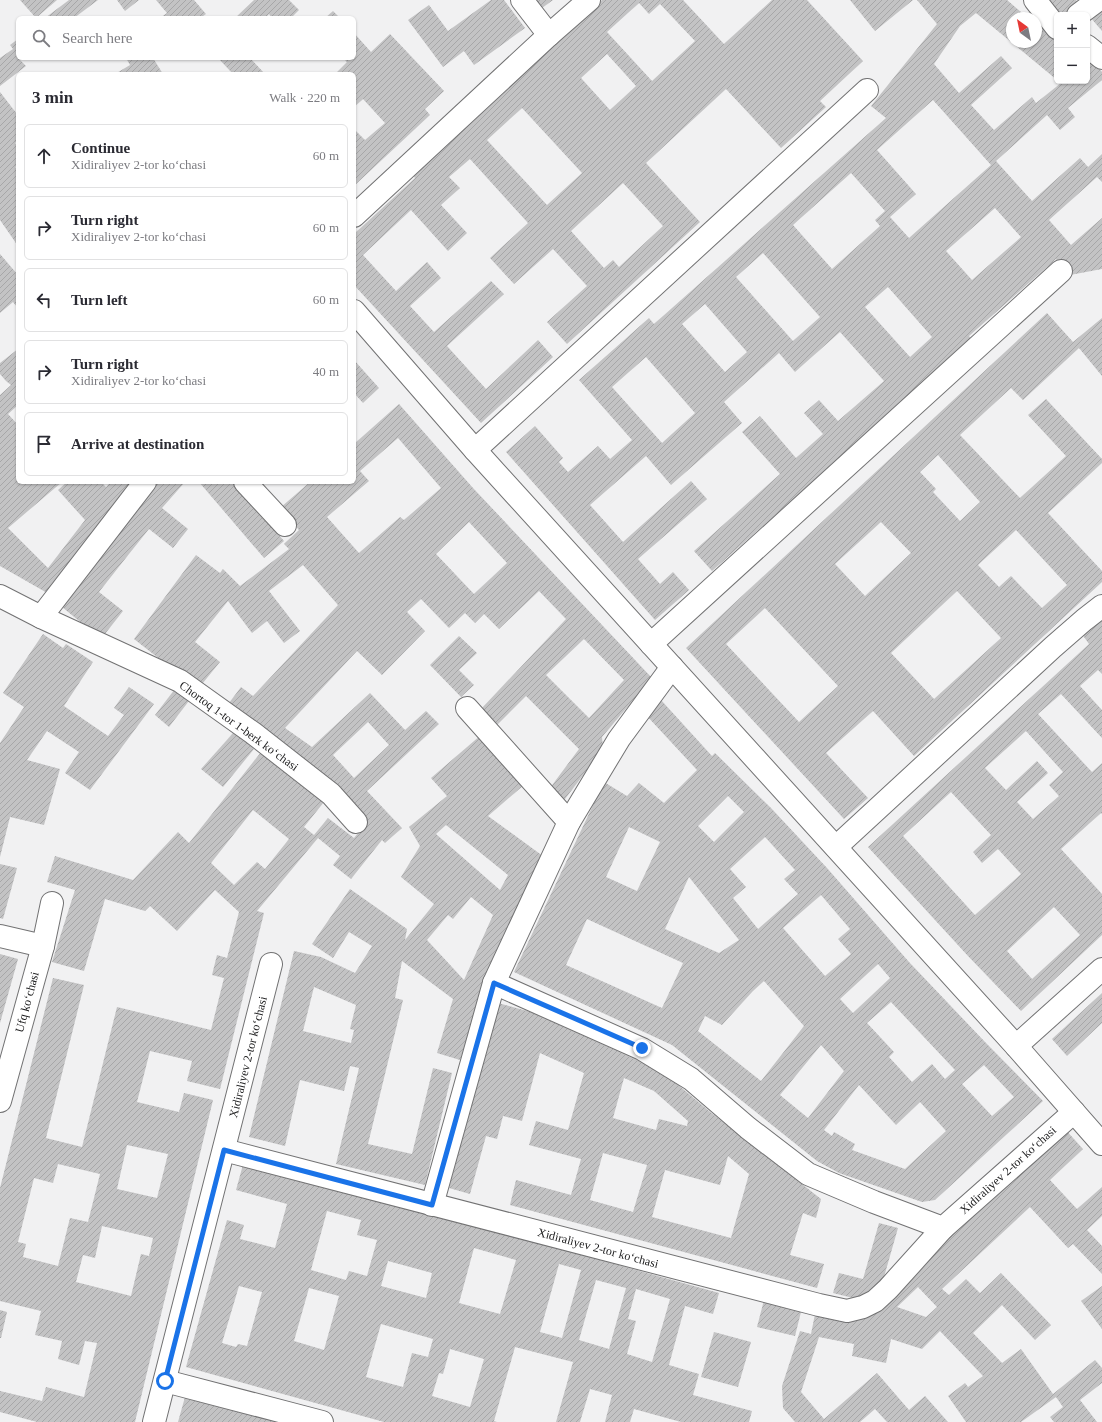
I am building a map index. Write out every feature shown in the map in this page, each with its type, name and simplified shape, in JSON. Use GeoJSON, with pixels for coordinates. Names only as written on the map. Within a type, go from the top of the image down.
{"type":"FeatureCollection","features":[{"type":"Feature","properties":{"kind":"street"},"geometry":{"type":"LineString","coordinates":[[522,0],[549,35]]}},
{"type":"Feature","properties":{"kind":"street"},"geometry":{"type":"LineString","coordinates":[[356,214],[549,35],[589,0]]}},
{"type":"Feature","properties":{"kind":"street"},"geometry":{"type":"LineString","coordinates":[[1035,0],[1054,24]]}},
{"type":"Feature","properties":{"kind":"street"},"geometry":{"type":"LineString","coordinates":[[1082,12],[1098,0]]}},
{"type":"Feature","properties":{"kind":"street"},"geometry":{"type":"LineString","coordinates":[[1090,48],[1102,58]]}},
{"type":"Feature","properties":{"kind":"street"},"geometry":{"type":"LineString","coordinates":[[475,450],[868,90]]}},
{"type":"Feature","properties":{"kind":"street"},"geometry":{"type":"LineString","coordinates":[[651,644],[1061,271]]}},
{"type":"Feature","properties":{"kind":"street"},"geometry":{"type":"LineString","coordinates":[[356,313],[475,450],[1016,1046],[1102,1144]]}},
{"type":"Feature","properties":{"kind":"street"},"geometry":{"type":"LineString","coordinates":[[41,617],[143,484]]}},
{"type":"Feature","properties":{"kind":"street"},"geometry":{"type":"LineString","coordinates":[[247,484],[284,525]]}},
{"type":"Feature","properties":{"kind":"street","name":"Chortoq 1-tor 1-berk koʻchasi"},"geometry":{"type":"LineString","coordinates":[[0,596],[41,617],[180,682],[253,733],[331,794],[356,822]]}},
{"type":"Feature","properties":{"kind":"street"},"geometry":{"type":"LineString","coordinates":[[836,847],[1053,647],[1102,606]]}},
{"type":"Feature","properties":{"kind":"street"},"geometry":{"type":"LineString","coordinates":[[432,1205],[494,983],[569,822],[619,739],[672,667]]}},
{"type":"Feature","properties":{"kind":"street"},"geometry":{"type":"LineString","coordinates":[[467,708],[569,822]]}},
{"type":"Feature","properties":{"kind":"street","name":"Ufq koʻchasi"},"geometry":{"type":"LineString","coordinates":[[0,1100],[43,946],[52,903]]}},
{"type":"Feature","properties":{"kind":"street"},"geometry":{"type":"LineString","coordinates":[[0,936],[43,946]]}},
{"type":"Feature","properties":{"kind":"street","name":"Xidiraliyev 2-tor koʻchasi"},"geometry":{"type":"LineString","coordinates":[[154,1422],[271,964]]}},
{"type":"Feature","properties":{"kind":"street"},"geometry":{"type":"LineString","coordinates":[[1016,1046],[1102,968]]}},
{"type":"Feature","properties":{"kind":"street"},"geometry":{"type":"LineString","coordinates":[[494,983],[642,1048],[691,1079],[748,1128],[808,1174],[874,1202],[942,1228]]}},
{"type":"Feature","properties":{"kind":"street","name":"Xidiraliyev 2-tor koʻchasi"},"geometry":{"type":"LineString","coordinates":[[224,1150],[432,1205],[847,1311],[863,1307],[875,1301],[888,1289],[942,1228],[1074,1112]]}},
{"type":"Feature","properties":{"kind":"street"},"geometry":{"type":"LineString","coordinates":[[165,1381],[322,1422]]}},
{"type":"Feature","properties":{"kind":"building"},"geometry":{"type":"Polygon","coordinates":[[[20,0],[57,0],[38,16],[34,16],[20,0]]]}},
{"type":"Feature","properties":{"kind":"building"},"geometry":{"type":"Polygon","coordinates":[[[69,0],[98,0],[77,16],[48,16],[69,0]]]}},
{"type":"Feature","properties":{"kind":"building"},"geometry":{"type":"Polygon","coordinates":[[[117,0],[139,0],[125,11],[117,0]]]}},
{"type":"Feature","properties":{"kind":"building"},"geometry":{"type":"Polygon","coordinates":[[[156,0],[194,0],[206,14],[203,16],[163,16],[167,13],[156,0]]]}},
{"type":"Feature","properties":{"kind":"building"},"geometry":{"type":"Polygon","coordinates":[[[254,0],[289,0],[299,10],[293,16],[270,16],[269,14],[267,16],[237,16],[254,0]]]}},
{"type":"Feature","properties":{"kind":"building"},"geometry":{"type":"Polygon","coordinates":[[[491,0],[504,0],[525,28],[474,65],[464,51],[443,67],[408,20],[429,5],[448,31],[491,0]]]}},
{"type":"Feature","properties":{"kind":"building"},"geometry":{"type":"Polygon","coordinates":[[[536,0],[553,0],[542,8],[536,0]]]}},
{"type":"Feature","properties":{"kind":"building"},"geometry":{"type":"Polygon","coordinates":[[[602,0],[683,0],[724,44],[772,0],[807,0],[863,61],[820,101],[826,107],[781,148],[726,89],[646,163],[700,222],[567,344],[547,322],[587,286],[553,249],[514,284],[490,258],[528,223],[470,159],[449,177],[460,188],[441,205],[467,233],[448,251],[411,210],[363,255],[396,291],[427,262],[441,278],[410,306],[434,332],[491,281],[504,294],[447,346],[486,389],[538,340],[553,357],[481,423],[356,287],[356,232],[415,178],[412,174],[602,0]],[[639,3],[607,32],[652,81],[695,41],[660,4],[649,14],[639,3]],[[607,54],[581,78],[610,110],[636,86],[607,54]],[[522,108],[487,140],[547,205],[582,173],[522,108]],[[623,183],[571,231],[604,268],[613,260],[619,267],[663,226],[623,183]]]}},
{"type":"Feature","properties":{"kind":"building"},"geometry":{"type":"Polygon","coordinates":[[[850,0],[913,0],[875,31],[850,0]]]}},
{"type":"Feature","properties":{"kind":"building"},"geometry":{"type":"Polygon","coordinates":[[[917,0],[1007,0],[1021,12],[1006,12],[1006,38],[976,13],[960,26],[934,64],[959,93],[1001,56],[1012,68],[971,105],[994,130],[1032,97],[1036,103],[1060,84],[1090,84],[1091,58],[1102,72],[1102,80],[1068,108],[1075,117],[1060,130],[1047,115],[996,161],[1032,201],[1080,158],[1088,167],[1102,154],[1102,182],[1097,177],[1049,220],[1071,245],[1102,218],[1102,269],[1070,275],[1056,259],[969,336],[972,340],[712,571],[694,551],[780,474],[742,432],[760,416],[796,458],[823,434],[804,413],[819,400],[838,421],[884,381],[840,332],[795,372],[779,353],[724,402],[742,423],[671,485],[646,456],[590,505],[623,542],[691,481],[707,499],[638,559],[660,584],[673,572],[689,590],[655,620],[506,452],[535,426],[563,458],[559,462],[568,472],[598,446],[610,459],[632,440],[579,380],[649,318],[654,324],[886,118],[871,106],[937,24],[917,0]],[[933,100],[877,150],[916,194],[890,217],[909,238],[991,165],[933,100]],[[851,173],[793,225],[832,269],[880,226],[875,220],[885,211],[851,173]],[[995,208],[946,251],[972,280],[1021,237],[995,208]],[[763,253],[736,277],[793,341],[820,317],[763,253]],[[888,287],[865,307],[910,357],[932,337],[888,287]],[[705,304],[682,324],[725,372],[747,352],[705,304]],[[646,357],[612,387],[662,443],[695,413],[646,357]]]}},
{"type":"Feature","properties":{"kind":"building"},"geometry":{"type":"Polygon","coordinates":[[[1040,0],[1076,0],[1078,3],[1067,12],[1054,12],[1040,0]]]}},
{"type":"Feature","properties":{"kind":"building"},"geometry":{"type":"Polygon","coordinates":[[[1102,7],[1102,31],[1090,17],[1102,7]]]}},
{"type":"Feature","properties":{"kind":"building"},"geometry":{"type":"Polygon","coordinates":[[[333,11],[338,16],[327,16],[333,11]]]}},
{"type":"Feature","properties":{"kind":"building"},"geometry":{"type":"Polygon","coordinates":[[[1042,29],[1054,39],[1054,78],[1018,48],[1042,48],[1042,29]]]}},
{"type":"Feature","properties":{"kind":"building"},"geometry":{"type":"Polygon","coordinates":[[[390,34],[444,91],[425,109],[430,115],[356,184],[356,131],[365,140],[385,123],[363,99],[356,105],[356,72],[337,72],[347,62],[345,60],[356,60],[356,35],[371,52],[390,34]]]}},
{"type":"Feature","properties":{"kind":"building"},"geometry":{"type":"Polygon","coordinates":[[[16,40],[16,60],[20,60],[26,66],[16,72],[16,74],[0,86],[0,58],[13,49],[10,45],[16,40]]]}},
{"type":"Feature","properties":{"kind":"building"},"geometry":{"type":"Polygon","coordinates":[[[127,60],[154,60],[162,72],[118,72],[130,65],[127,60]]]}},
{"type":"Feature","properties":{"kind":"building"},"geometry":{"type":"Polygon","coordinates":[[[220,60],[252,60],[263,72],[231,72],[220,60]]]}},
{"type":"Feature","properties":{"kind":"building"},"geometry":{"type":"Polygon","coordinates":[[[0,92],[16,113],[16,243],[0,220],[0,92]]]}},
{"type":"Feature","properties":{"kind":"building"},"geometry":{"type":"Polygon","coordinates":[[[0,254],[16,273],[16,306],[13,302],[0,313],[0,254]]]}},
{"type":"Feature","properties":{"kind":"building"},"geometry":{"type":"Polygon","coordinates":[[[1047,313],[1073,342],[1102,318],[1102,376],[1079,348],[1023,400],[1011,388],[960,435],[1020,498],[1066,456],[1028,415],[1046,399],[1102,459],[1102,463],[1048,513],[1102,571],[1102,582],[914,756],[873,711],[826,753],[868,798],[844,819],[686,648],[1047,313]],[[938,455],[920,472],[936,489],[933,492],[960,521],[980,502],[938,455]],[[881,522],[835,564],[865,596],[911,553],[881,522]],[[1016,530],[978,565],[999,587],[1011,576],[1042,608],[1067,585],[1016,530]],[[957,591],[891,653],[934,699],[1001,638],[957,591]],[[765,608],[726,644],[799,722],[838,686],[765,608]]]}},
{"type":"Feature","properties":{"kind":"building"},"geometry":{"type":"Polygon","coordinates":[[[16,351],[16,407],[8,414],[16,423],[16,484],[60,484],[8,528],[48,568],[85,520],[58,490],[65,484],[103,484],[106,487],[109,484],[138,484],[49,594],[0,566],[0,395],[11,385],[0,374],[0,363],[16,351]]]}},
{"type":"Feature","properties":{"kind":"building"},"geometry":{"type":"Polygon","coordinates":[[[356,362],[379,388],[363,403],[356,395],[356,362]]]}},
{"type":"Feature","properties":{"kind":"building"},"geometry":{"type":"Polygon","coordinates":[[[399,404],[473,488],[652,678],[602,737],[603,749],[562,803],[547,792],[579,749],[526,696],[497,725],[481,709],[566,619],[539,591],[499,629],[484,614],[475,623],[465,613],[449,628],[421,599],[407,612],[425,631],[382,675],[357,651],[285,728],[312,747],[370,693],[405,730],[426,711],[439,724],[367,791],[402,828],[385,843],[382,840],[351,879],[333,865],[340,856],[318,838],[257,911],[264,913],[220,1089],[187,1081],[192,1061],[150,1051],[137,1102],[179,1112],[184,1093],[213,1100],[135,1422],[37,1422],[0,1412],[0,1391],[42,1401],[46,1387],[84,1397],[97,1343],[85,1341],[79,1365],[58,1359],[62,1341],[35,1335],[41,1311],[0,1301],[0,1188],[53,978],[84,985],[46,1138],[82,1147],[117,1007],[211,1030],[224,978],[212,975],[217,955],[227,958],[239,912],[215,890],[177,931],[150,906],[145,911],[105,899],[84,971],[52,962],[75,890],[47,882],[55,856],[133,880],[178,832],[189,843],[265,747],[328,797],[304,827],[314,835],[328,818],[354,838],[366,823],[226,707],[241,687],[253,696],[338,605],[303,565],[269,591],[300,631],[284,643],[267,621],[252,633],[228,601],[195,642],[220,662],[198,689],[134,639],[196,555],[220,573],[223,569],[240,586],[289,549],[284,544],[299,530],[280,508],[308,484],[356,484],[356,442],[399,404]],[[398,438],[360,471],[369,481],[327,517],[359,553],[400,517],[404,520],[441,488],[398,438]],[[469,522],[436,554],[474,594],[507,563],[469,522]],[[584,639],[546,675],[589,718],[624,680],[584,639]],[[368,722],[333,755],[354,778],[389,745],[368,722]],[[253,810],[211,863],[234,885],[257,862],[265,869],[289,839],[253,810]],[[127,1145],[117,1189],[157,1198],[168,1154],[127,1145]],[[58,1164],[53,1183],[34,1178],[18,1242],[26,1244],[23,1257],[58,1266],[70,1218],[88,1222],[100,1174],[58,1164]],[[102,1226],[95,1258],[83,1255],[76,1282],[131,1296],[141,1254],[149,1256],[153,1238],[102,1226]]]}},
{"type":"Feature","properties":{"kind":"building"},"geometry":{"type":"Polygon","coordinates":[[[150,484],[183,484],[162,508],[188,529],[173,548],[149,529],[129,554],[99,592],[123,611],[101,639],[56,602],[150,484]]]}},
{"type":"Feature","properties":{"kind":"building"},"geometry":{"type":"Polygon","coordinates":[[[201,484],[235,484],[284,541],[264,558],[201,484]]]}},
{"type":"Feature","properties":{"kind":"building"},"geometry":{"type":"Polygon","coordinates":[[[1102,614],[1102,674],[1098,670],[1080,686],[1102,710],[1102,738],[1061,694],[1038,714],[1092,772],[1102,763],[1102,814],[1101,813],[1061,849],[1102,894],[1102,935],[1021,1011],[968,956],[868,847],[1089,644],[1079,630],[1102,614]],[[1026,731],[985,768],[1006,790],[1037,761],[1048,773],[1017,802],[1033,819],[1059,796],[1049,785],[1063,772],[1026,731]],[[951,792],[903,836],[975,915],[1021,874],[998,849],[982,863],[973,852],[991,835],[951,792]],[[1054,907],[1007,951],[1032,979],[1080,935],[1054,907]]]}},
{"type":"Feature","properties":{"kind":"building"},"geometry":{"type":"Polygon","coordinates":[[[43,634],[63,648],[66,644],[93,662],[64,706],[108,736],[124,715],[114,708],[129,687],[154,704],[90,790],[65,773],[79,752],[47,731],[27,760],[60,769],[44,825],[10,817],[0,857],[0,743],[24,707],[3,693],[43,634]]]}},
{"type":"Feature","properties":{"kind":"building"},"geometry":{"type":"Polygon","coordinates":[[[459,636],[477,653],[459,670],[474,685],[461,697],[430,665],[459,636]]]}},
{"type":"Feature","properties":{"kind":"building"},"geometry":{"type":"Polygon","coordinates":[[[178,685],[192,697],[169,727],[155,715],[178,685]]]}},
{"type":"Feature","properties":{"kind":"building"},"geometry":{"type":"Polygon","coordinates":[[[661,700],[712,756],[715,753],[771,808],[827,868],[909,962],[1043,1101],[935,1200],[922,1202],[839,1173],[817,1161],[672,1045],[514,972],[604,782],[627,796],[639,783],[664,803],[697,770],[646,715],[661,700]],[[728,796],[698,826],[714,842],[744,812],[728,796]],[[629,827],[606,877],[637,891],[660,842],[629,827]],[[765,837],[730,869],[746,887],[733,898],[758,929],[798,894],[784,879],[795,870],[765,837]],[[689,877],[665,929],[719,953],[739,940],[689,877]],[[821,895],[783,928],[825,976],[851,954],[838,939],[850,929],[821,895]],[[587,919],[566,965],[662,1008],[683,963],[587,919]],[[878,964],[840,999],[853,1013],[890,978],[878,964]],[[764,981],[722,1025],[705,1016],[698,1031],[761,1081],[804,1026],[764,981]],[[891,1002],[867,1023],[894,1052],[889,1057],[912,1082],[932,1064],[945,1079],[955,1070],[891,1002]],[[821,1045],[780,1095],[808,1118],[844,1071],[821,1045]],[[984,1065],[962,1084],[992,1116],[1014,1097],[984,1065]],[[859,1085],[824,1130],[832,1136],[834,1132],[855,1144],[852,1150],[905,1169],[946,1131],[920,1102],[896,1125],[859,1085]]]}},
{"type":"Feature","properties":{"kind":"building"},"geometry":{"type":"Polygon","coordinates":[[[234,732],[254,749],[223,787],[201,769],[234,732]]]}},
{"type":"Feature","properties":{"kind":"building"},"geometry":{"type":"Polygon","coordinates":[[[481,735],[524,785],[488,816],[547,859],[478,1007],[460,1060],[437,1053],[453,999],[402,961],[395,998],[403,1000],[368,1144],[412,1154],[433,1068],[452,1073],[425,1185],[336,1164],[359,1068],[350,1066],[344,1091],[300,1080],[285,1146],[249,1137],[294,951],[321,957],[355,973],[372,946],[349,932],[333,958],[312,944],[350,889],[407,929],[405,940],[434,904],[401,877],[420,846],[409,827],[447,796],[431,778],[481,735]],[[446,825],[436,834],[500,890],[508,875],[446,825]],[[471,897],[453,919],[448,915],[427,940],[464,980],[493,915],[471,897]],[[314,987],[303,1031],[351,1043],[354,1030],[350,1029],[356,1005],[314,987]]]}},
{"type":"Feature","properties":{"kind":"building"},"geometry":{"type":"Polygon","coordinates":[[[0,864],[17,868],[3,919],[0,918],[0,864]]]}},
{"type":"Feature","properties":{"kind":"building"},"geometry":{"type":"Polygon","coordinates":[[[0,954],[18,959],[0,1023],[0,954]]]}},
{"type":"Feature","properties":{"kind":"building"},"geometry":{"type":"Polygon","coordinates":[[[1102,993],[1102,1023],[1067,1056],[1052,1039],[1102,993]]]}},
{"type":"Feature","properties":{"kind":"building"},"geometry":{"type":"Polygon","coordinates":[[[498,1003],[531,1012],[663,1072],[709,1111],[821,1199],[816,1218],[803,1213],[790,1255],[824,1264],[817,1288],[510,1205],[516,1180],[571,1195],[581,1159],[529,1145],[536,1121],[568,1130],[584,1073],[540,1053],[522,1121],[503,1116],[497,1139],[486,1136],[470,1194],[449,1188],[498,1003]],[[624,1078],[613,1118],[656,1130],[659,1119],[687,1126],[688,1121],[654,1091],[624,1078]],[[603,1153],[590,1200],[633,1212],[647,1165],[603,1153]],[[728,1156],[720,1185],[665,1170],[652,1217],[731,1238],[749,1174],[728,1156]]]}},
{"type":"Feature","properties":{"kind":"building"},"geometry":{"type":"Polygon","coordinates":[[[1064,1128],[1083,1149],[1050,1180],[1077,1209],[1102,1187],[1102,1216],[1087,1230],[1102,1246],[1102,1274],[1073,1244],[1068,1248],[1030,1207],[942,1289],[949,1295],[966,1279],[980,1293],[1001,1273],[1051,1325],[1035,1340],[1002,1305],[973,1333],[1002,1363],[1021,1349],[1053,1394],[1095,1360],[1102,1368],[1102,1383],[1080,1400],[1097,1422],[1054,1422],[1050,1417],[1063,1407],[1056,1397],[1021,1422],[966,1422],[948,1396],[965,1383],[968,1387],[983,1376],[940,1331],[922,1349],[891,1339],[886,1363],[852,1356],[854,1344],[819,1337],[801,1392],[824,1419],[877,1373],[909,1410],[925,1396],[948,1422],[887,1422],[875,1409],[860,1422],[795,1422],[783,1408],[782,1386],[800,1331],[811,1334],[816,1309],[860,1319],[1064,1128]],[[918,1287],[897,1307],[926,1317],[937,1307],[918,1287]]]}},
{"type":"Feature","properties":{"kind":"building"},"geometry":{"type":"Polygon","coordinates":[[[244,1161],[719,1293],[713,1314],[685,1306],[669,1365],[699,1374],[693,1395],[752,1411],[749,1422],[681,1422],[634,1409],[630,1422],[605,1422],[612,1395],[590,1389],[580,1422],[556,1422],[573,1362],[515,1347],[494,1421],[497,1422],[384,1422],[186,1367],[227,1220],[244,1225],[240,1239],[275,1248],[287,1204],[236,1190],[244,1161]],[[327,1211],[311,1270],[346,1280],[349,1271],[367,1276],[377,1240],[357,1235],[361,1220],[327,1211]],[[474,1248],[459,1303],[500,1314],[516,1260],[474,1248]],[[388,1261],[381,1286],[426,1298],[432,1273],[388,1261]],[[559,1264],[540,1332],[562,1338],[581,1270],[559,1264]],[[596,1280],[579,1340],[609,1349],[626,1288],[596,1280]],[[239,1286],[222,1343],[236,1347],[238,1344],[247,1346],[262,1292],[239,1286]],[[309,1288],[294,1341],[324,1350],[339,1296],[309,1288]],[[636,1289],[628,1319],[636,1321],[627,1354],[652,1362],[670,1299],[636,1289]],[[381,1324],[366,1377],[403,1387],[412,1353],[428,1357],[433,1339],[381,1324]],[[450,1349],[443,1374],[439,1373],[432,1396],[470,1407],[484,1359],[450,1349]]]}},
{"type":"Feature","properties":{"kind":"building"},"geometry":{"type":"Polygon","coordinates":[[[879,1223],[898,1228],[882,1284],[877,1284],[874,1297],[857,1299],[833,1293],[839,1273],[863,1279],[879,1223]]]}},
{"type":"Feature","properties":{"kind":"building"},"geometry":{"type":"Polygon","coordinates":[[[1102,1286],[1102,1329],[1081,1301],[1102,1286]]]}},
{"type":"Feature","properties":{"kind":"building"},"geometry":{"type":"Polygon","coordinates":[[[764,1300],[802,1308],[795,1336],[757,1327],[764,1300]]]}},
{"type":"Feature","properties":{"kind":"building"},"geometry":{"type":"Polygon","coordinates":[[[0,1310],[7,1312],[1,1338],[0,1338],[0,1310]]]}},
{"type":"Feature","properties":{"kind":"building"},"geometry":{"type":"Polygon","coordinates":[[[714,1332],[751,1342],[738,1387],[701,1377],[714,1332]]]}},
{"type":"Feature","properties":{"kind":"building"},"geometry":{"type":"Polygon","coordinates":[[[185,1397],[279,1422],[178,1422],[185,1397]]]}},
{"type":"Feature","properties":{"kind":"route"},"geometry":{"type":"LineString","coordinates":[[165,1381],[224,1150],[432,1205],[494,983],[642,1048]]}}]}
